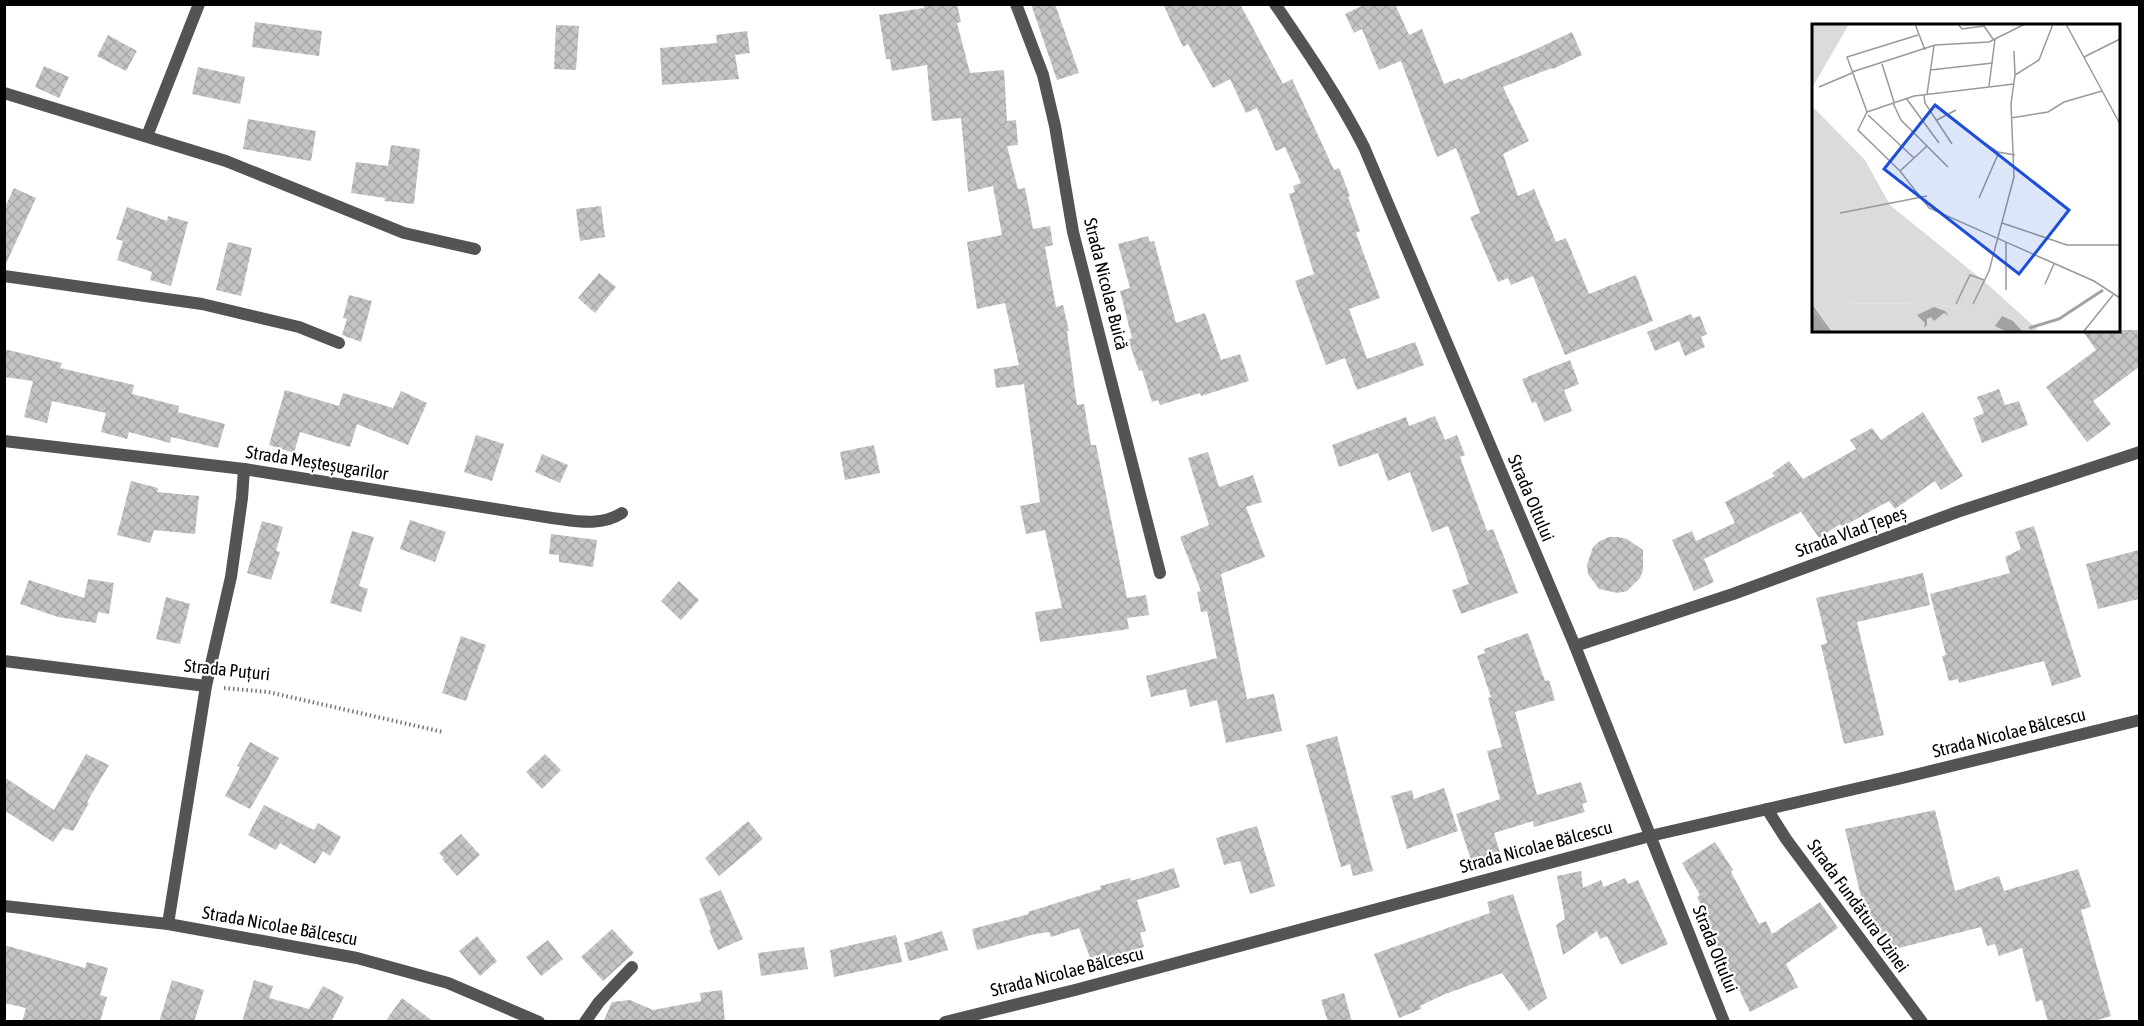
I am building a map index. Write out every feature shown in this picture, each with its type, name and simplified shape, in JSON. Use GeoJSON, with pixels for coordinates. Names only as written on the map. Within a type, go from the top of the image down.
{"type":"FeatureCollection","features":[{"type":"Feature","properties":{"kind":"street"},"geometry":{"type":"LineString","coordinates":[[147,136],[199,4]]}},
{"type":"Feature","properties":{"kind":"street","name":"Strada Nicolae Buică"},"geometry":{"type":"LineString","coordinates":[[1016,4],[1042,75],[1055,126],[1073,232],[1160,573]]}},
{"type":"Feature","properties":{"kind":"street","name":"Strada Oltului"},"geometry":{"type":"LineString","coordinates":[[1275,4],[1322,72],[1364,147],[1575,646],[1724,1022]]}},
{"type":"Feature","properties":{"kind":"street"},"geometry":{"type":"LineString","coordinates":[[4,93],[226,161],[404,233],[475,249]]}},
{"type":"Feature","properties":{"kind":"street"},"geometry":{"type":"LineString","coordinates":[[4,276],[202,303],[299,327],[339,343]]}},
{"type":"Feature","properties":{"kind":"street","name":"Strada Meșteșugarilor"},"geometry":{"type":"LineString","coordinates":[[4,441],[244,469],[552,518],[596,523],[611,520],[622,513]]}},
{"type":"Feature","properties":{"kind":"street","name":"Strada Vlad Țepeș"},"geometry":{"type":"LineString","coordinates":[[1575,646],[1733,594],[1957,512],[2139,452]]}},
{"type":"Feature","properties":{"kind":"street"},"geometry":{"type":"LineString","coordinates":[[168,924],[206,686],[231,577],[244,469]]}},
{"type":"Feature","properties":{"kind":"street","name":"Strada Puțuri"},"geometry":{"type":"LineString","coordinates":[[4,662],[206,686]]}},
{"type":"Feature","properties":{"kind":"street","name":"Strada Nicolae Bălcescu"},"geometry":{"type":"LineString","coordinates":[[945,1022],[1086,987],[1650,836],[2139,720]]}},
{"type":"Feature","properties":{"kind":"street","name":"Strada Fundătura Uzinei"},"geometry":{"type":"LineString","coordinates":[[1767,809],[1922,1022]]}},
{"type":"Feature","properties":{"kind":"street","name":"Strada Nicolae Bălcescu"},"geometry":{"type":"LineString","coordinates":[[4,906],[168,924],[357,958],[448,984],[539,1022]]}},
{"type":"Feature","properties":{"kind":"street"},"geometry":{"type":"LineString","coordinates":[[585,1022],[599,1002],[632,967]]}},
{"type":"Feature","properties":{"kind":"path","name":"Strada Puțuri"},"geometry":{"type":"LineString","coordinates":[[206,686],[268,692],[443,732]]}},
{"type":"Feature","properties":{"kind":"building"},"geometry":{"type":"Polygon","coordinates":[[[923,4],[957,4],[961,22],[957,23],[970,73],[1004,70],[1007,121],[1016,120],[1018,145],[1007,146],[1018,189],[1025,188],[1033,229],[1050,226],[1053,245],[1045,247],[1056,307],[1063,305],[1069,331],[1067,331],[1077,405],[1084,404],[1091,445],[1096,445],[1127,598],[1146,595],[1149,615],[1127,618],[1129,629],[1040,642],[1035,612],[1062,608],[1045,530],[1026,534],[1020,506],[1040,502],[1024,384],[996,388],[994,369],[1019,365],[1005,303],[977,309],[967,242],[1002,235],[993,186],[968,192],[961,118],[932,121],[927,65],[892,71],[890,59],[886,59],[879,15],[924,8],[923,4]]]}},
{"type":"Feature","properties":{"kind":"building"},"geometry":{"type":"Polygon","coordinates":[[[1031,4],[1055,4],[1079,73],[1057,80],[1031,4]]]}},
{"type":"Feature","properties":{"kind":"building"},"geometry":{"type":"Polygon","coordinates":[[[1163,4],[1240,4],[1283,84],[1292,79],[1334,170],[1339,168],[1350,196],[1348,197],[1360,231],[1356,233],[1380,298],[1349,309],[1367,359],[1415,342],[1424,365],[1357,390],[1345,358],[1326,365],[1295,281],[1314,274],[1289,194],[1295,192],[1293,186],[1301,183],[1285,147],[1276,151],[1257,108],[1246,113],[1230,79],[1213,88],[1188,44],[1183,47],[1163,4]]]}},
{"type":"Feature","properties":{"kind":"building"},"geometry":{"type":"Polygon","coordinates":[[[1366,4],[1395,4],[1409,35],[1422,29],[1444,84],[1460,78],[1460,80],[1532,51],[1572,32],[1582,55],[1553,69],[1503,87],[1529,141],[1503,154],[1518,196],[1534,189],[1556,242],[1566,238],[1589,294],[1636,275],[1653,321],[1565,355],[1533,276],[1511,285],[1508,278],[1498,282],[1470,217],[1480,213],[1456,148],[1437,157],[1401,61],[1379,70],[1362,29],[1354,33],[1345,14],[1366,4]]]}},
{"type":"Feature","properties":{"kind":"building"},"geometry":{"type":"Polygon","coordinates":[[[255,22],[322,31],[319,56],[252,47],[255,22]]]}},
{"type":"Feature","properties":{"kind":"building"},"geometry":{"type":"Polygon","coordinates":[[[556,25],[579,26],[576,70],[554,69],[556,25]]]}},
{"type":"Feature","properties":{"kind":"building"},"geometry":{"type":"Polygon","coordinates":[[[747,31],[750,53],[735,55],[739,79],[662,85],[660,48],[717,43],[716,35],[747,31]]]}},
{"type":"Feature","properties":{"kind":"building"},"geometry":{"type":"Polygon","coordinates":[[[108,35],[137,51],[126,71],[97,56],[108,35]]]}},
{"type":"Feature","properties":{"kind":"building"},"geometry":{"type":"Polygon","coordinates":[[[44,66],[69,77],[59,98],[35,87],[44,66]]]}},
{"type":"Feature","properties":{"kind":"building"},"geometry":{"type":"Polygon","coordinates":[[[198,67],[245,77],[240,104],[192,94],[198,67]]]}},
{"type":"Feature","properties":{"kind":"building"},"geometry":{"type":"Polygon","coordinates":[[[248,119],[316,131],[311,161],[243,149],[248,119]]]}},
{"type":"Feature","properties":{"kind":"building"},"geometry":{"type":"Polygon","coordinates":[[[391,145],[420,149],[414,204],[384,201],[385,198],[351,193],[356,162],[388,166],[391,145]]]}},
{"type":"Feature","properties":{"kind":"building"},"geometry":{"type":"Polygon","coordinates":[[[14,188],[36,198],[4,268],[4,209],[14,188]]]}},
{"type":"Feature","properties":{"kind":"building"},"geometry":{"type":"Polygon","coordinates":[[[601,206],[605,237],[580,241],[576,209],[601,206]]]}},
{"type":"Feature","properties":{"kind":"building"},"geometry":{"type":"Polygon","coordinates":[[[127,207],[167,221],[168,216],[188,222],[171,286],[150,280],[152,272],[117,260],[123,241],[116,239],[127,207]]]}},
{"type":"Feature","properties":{"kind":"building"},"geometry":{"type":"Polygon","coordinates":[[[1148,236],[1150,242],[1154,241],[1176,323],[1205,313],[1221,360],[1240,354],[1249,381],[1201,396],[1200,393],[1160,405],[1158,400],[1152,402],[1142,370],[1139,371],[1128,340],[1132,338],[1120,291],[1130,288],[1118,244],[1148,236]]]}},
{"type":"Feature","properties":{"kind":"building"},"geometry":{"type":"Polygon","coordinates":[[[228,242],[252,248],[241,296],[216,290],[228,242]]]}},
{"type":"Feature","properties":{"kind":"building"},"geometry":{"type":"Polygon","coordinates":[[[599,273],[616,287],[595,313],[578,298],[599,273]]]}},
{"type":"Feature","properties":{"kind":"building"},"geometry":{"type":"Polygon","coordinates":[[[349,295],[372,301],[361,342],[342,335],[347,319],[343,318],[349,295]]]}},
{"type":"Feature","properties":{"kind":"building"},"geometry":{"type":"Polygon","coordinates":[[[1691,314],[1693,318],[1700,316],[1707,334],[1701,337],[1705,347],[1685,356],[1679,341],[1655,351],[1647,332],[1691,314]]]}},
{"type":"Feature","properties":{"kind":"building"},"geometry":{"type":"Polygon","coordinates":[[[2139,330],[2139,367],[2093,401],[2111,424],[2087,442],[2046,387],[2096,350],[2083,332],[2139,330]]]}},
{"type":"Feature","properties":{"kind":"building"},"geometry":{"type":"Polygon","coordinates":[[[4,349],[62,363],[60,368],[134,385],[132,394],[179,406],[178,412],[225,424],[218,448],[171,437],[170,443],[129,432],[127,439],[101,432],[106,413],[52,401],[47,423],[24,417],[33,381],[4,377],[4,349]]]}},
{"type":"Feature","properties":{"kind":"building"},"geometry":{"type":"Polygon","coordinates":[[[1570,360],[1579,384],[1564,390],[1572,411],[1544,422],[1536,402],[1532,403],[1522,379],[1570,360]]]}},
{"type":"Feature","properties":{"kind":"building"},"geometry":{"type":"Polygon","coordinates":[[[1999,389],[2005,405],[2019,401],[2028,425],[1982,443],[1973,418],[1984,413],[1977,397],[1999,389]]]}},
{"type":"Feature","properties":{"kind":"building"},"geometry":{"type":"Polygon","coordinates":[[[285,390],[339,406],[343,393],[393,408],[401,391],[427,403],[408,445],[357,424],[350,447],[300,432],[294,453],[269,445],[285,390]]]}},
{"type":"Feature","properties":{"kind":"building"},"geometry":{"type":"Polygon","coordinates":[[[1923,412],[1963,476],[1941,490],[1935,481],[1895,509],[1889,501],[1842,527],[1840,524],[1819,538],[1801,512],[1704,559],[1714,582],[1694,591],[1672,540],[1692,531],[1696,541],[1735,523],[1725,502],[1775,476],[1772,473],[1789,461],[1803,479],[1856,449],[1850,440],[1872,428],[1881,440],[1923,412]]]}},
{"type":"Feature","properties":{"kind":"building"},"geometry":{"type":"Polygon","coordinates":[[[1435,416],[1445,440],[1457,435],[1465,455],[1460,457],[1487,531],[1493,529],[1518,593],[1461,614],[1452,590],[1469,584],[1448,526],[1432,532],[1410,472],[1388,481],[1378,453],[1339,467],[1332,445],[1406,417],[1409,426],[1435,416]]]}},
{"type":"Feature","properties":{"kind":"building"},"geometry":{"type":"Polygon","coordinates":[[[476,435],[504,444],[492,481],[464,472],[476,435]]]}},
{"type":"Feature","properties":{"kind":"building"},"geometry":{"type":"Polygon","coordinates":[[[874,445],[880,473],[845,480],[840,452],[874,445]]]}},
{"type":"Feature","properties":{"kind":"building"},"geometry":{"type":"Polygon","coordinates":[[[1208,452],[1219,487],[1253,475],[1262,502],[1246,507],[1265,557],[1221,574],[1247,699],[1274,694],[1282,731],[1226,743],[1217,700],[1190,707],[1186,689],[1151,697],[1146,676],[1217,658],[1207,611],[1201,612],[1197,592],[1201,591],[1180,537],[1209,525],[1188,458],[1208,452]]]}},
{"type":"Feature","properties":{"kind":"building"},"geometry":{"type":"Polygon","coordinates":[[[542,454],[568,465],[560,483],[535,472],[542,454]]]}},
{"type":"Feature","properties":{"kind":"building"},"geometry":{"type":"Polygon","coordinates":[[[131,481],[158,488],[157,492],[199,496],[195,534],[154,530],[150,543],[117,535],[131,481]]]}},
{"type":"Feature","properties":{"kind":"building"},"geometry":{"type":"Polygon","coordinates":[[[410,520],[446,532],[435,562],[400,549],[410,520]]]}},
{"type":"Feature","properties":{"kind":"building"},"geometry":{"type":"Polygon","coordinates":[[[262,521],[283,527],[276,551],[280,552],[271,580],[247,573],[262,521]]]}},
{"type":"Feature","properties":{"kind":"building"},"geometry":{"type":"Polygon","coordinates":[[[2034,526],[2081,677],[2052,686],[2044,661],[1959,683],[1958,679],[1949,681],[1942,656],[1946,655],[1930,594],[2010,573],[2005,557],[2021,549],[2015,532],[2034,526]]]}},
{"type":"Feature","properties":{"kind":"building"},"geometry":{"type":"Polygon","coordinates":[[[352,531],[374,537],[359,586],[368,589],[361,612],[330,603],[352,531]]]}},
{"type":"Feature","properties":{"kind":"building"},"geometry":{"type":"Polygon","coordinates":[[[551,534],[597,540],[593,567],[559,562],[559,555],[549,554],[551,534]]]}},
{"type":"Feature","properties":{"kind":"building"},"geometry":{"type":"Polygon","coordinates":[[[1609,537],[1627,539],[1643,550],[1643,570],[1640,578],[1627,591],[1618,593],[1599,589],[1588,574],[1587,565],[1593,547],[1609,537]]]}},
{"type":"Feature","properties":{"kind":"building"},"geometry":{"type":"Polygon","coordinates":[[[2139,550],[2139,599],[2098,609],[2086,564],[2139,550]]]}},
{"type":"Feature","properties":{"kind":"building"},"geometry":{"type":"Polygon","coordinates":[[[1923,573],[1930,605],[1857,622],[1884,735],[1844,744],[1821,645],[1827,643],[1816,598],[1923,573]]]}},
{"type":"Feature","properties":{"kind":"building"},"geometry":{"type":"Polygon","coordinates":[[[88,579],[114,583],[109,614],[98,612],[96,623],[58,617],[20,604],[29,580],[84,598],[88,579]]]}},
{"type":"Feature","properties":{"kind":"building"},"geometry":{"type":"Polygon","coordinates":[[[679,581],[699,600],[681,620],[661,601],[679,581]]]}},
{"type":"Feature","properties":{"kind":"building"},"geometry":{"type":"Polygon","coordinates":[[[166,597],[190,604],[180,644],[156,639],[166,597]]]}},
{"type":"Feature","properties":{"kind":"building"},"geometry":{"type":"Polygon","coordinates":[[[1528,633],[1545,681],[1549,680],[1555,700],[1515,712],[1537,795],[1581,782],[1587,802],[1582,804],[1585,812],[1534,827],[1533,821],[1494,833],[1500,853],[1472,863],[1456,814],[1500,799],[1487,751],[1502,747],[1488,698],[1491,697],[1477,656],[1485,653],[1484,649],[1528,633]]]}},
{"type":"Feature","properties":{"kind":"building"},"geometry":{"type":"Polygon","coordinates":[[[461,636],[486,645],[466,701],[442,693],[461,636]]]}},
{"type":"Feature","properties":{"kind":"building"},"geometry":{"type":"Polygon","coordinates":[[[1337,736],[1373,871],[1353,876],[1350,864],[1341,867],[1306,745],[1337,736]]]}},
{"type":"Feature","properties":{"kind":"building"},"geometry":{"type":"Polygon","coordinates":[[[250,742],[279,758],[250,809],[225,796],[250,742]]]}},
{"type":"Feature","properties":{"kind":"building"},"geometry":{"type":"Polygon","coordinates":[[[86,754],[109,765],[73,831],[63,828],[53,842],[4,810],[4,777],[54,810],[86,754]]]}},
{"type":"Feature","properties":{"kind":"building"},"geometry":{"type":"Polygon","coordinates":[[[545,754],[561,770],[542,789],[526,772],[545,754]]]}},
{"type":"Feature","properties":{"kind":"building"},"geometry":{"type":"Polygon","coordinates":[[[1444,788],[1458,831],[1407,849],[1391,796],[1412,790],[1414,799],[1444,788]]]}},
{"type":"Feature","properties":{"kind":"building"},"geometry":{"type":"Polygon","coordinates":[[[264,805],[314,830],[318,823],[341,837],[330,856],[323,851],[315,864],[280,843],[276,850],[248,835],[264,805]]]}},
{"type":"Feature","properties":{"kind":"building"},"geometry":{"type":"Polygon","coordinates":[[[1935,810],[1955,891],[1999,876],[2004,891],[2078,869],[2091,907],[2081,910],[2111,1016],[2091,1022],[2048,1022],[2042,1000],[2036,1002],[2022,948],[1999,956],[1995,944],[1987,946],[1981,927],[1895,949],[1866,918],[1845,829],[1935,810]]]}},
{"type":"Feature","properties":{"kind":"building"},"geometry":{"type":"Polygon","coordinates":[[[748,821],[763,839],[719,876],[705,858],[748,821]]]}},
{"type":"Feature","properties":{"kind":"building"},"geometry":{"type":"Polygon","coordinates":[[[1257,826],[1275,886],[1250,894],[1240,861],[1224,865],[1216,838],[1257,826]]]}},
{"type":"Feature","properties":{"kind":"building"},"geometry":{"type":"Polygon","coordinates":[[[461,834],[480,855],[457,876],[439,853],[461,834]]]}},
{"type":"Feature","properties":{"kind":"building"},"geometry":{"type":"Polygon","coordinates":[[[1715,842],[1733,870],[1731,872],[1759,924],[1766,921],[1772,934],[1820,902],[1838,928],[1786,964],[1798,987],[1750,1012],[1702,914],[1705,913],[1697,897],[1700,895],[1682,863],[1715,842]]]}},
{"type":"Feature","properties":{"kind":"building"},"geometry":{"type":"Polygon","coordinates":[[[1174,868],[1180,887],[1137,900],[1146,931],[1140,933],[1144,947],[1092,963],[1079,928],[1051,937],[1049,932],[1035,934],[977,950],[972,929],[1029,914],[1028,912],[1101,889],[1100,886],[1130,878],[1131,881],[1174,868]]]}},
{"type":"Feature","properties":{"kind":"building"},"geometry":{"type":"Polygon","coordinates":[[[1581,871],[1583,888],[1601,880],[1604,887],[1625,878],[1628,884],[1638,880],[1668,944],[1621,965],[1607,936],[1600,939],[1597,931],[1563,955],[1556,925],[1565,919],[1557,876],[1581,871]]]}},
{"type":"Feature","properties":{"kind":"building"},"geometry":{"type":"Polygon","coordinates":[[[721,890],[743,939],[718,950],[699,899],[721,890]]]}},
{"type":"Feature","properties":{"kind":"building"},"geometry":{"type":"Polygon","coordinates":[[[1513,894],[1547,998],[1529,1011],[1502,973],[1443,995],[1420,1006],[1421,1009],[1399,1018],[1374,954],[1490,913],[1487,902],[1513,894]]]}},
{"type":"Feature","properties":{"kind":"building"},"geometry":{"type":"Polygon","coordinates":[[[612,929],[634,953],[603,981],[581,957],[612,929]]]}},
{"type":"Feature","properties":{"kind":"building"},"geometry":{"type":"Polygon","coordinates":[[[942,931],[948,950],[909,961],[904,943],[942,931]]]}},
{"type":"Feature","properties":{"kind":"building"},"geometry":{"type":"Polygon","coordinates":[[[896,935],[902,962],[834,977],[830,950],[896,935]]]}},
{"type":"Feature","properties":{"kind":"building"},"geometry":{"type":"Polygon","coordinates":[[[477,936],[497,961],[480,976],[459,951],[477,936]]]}},
{"type":"Feature","properties":{"kind":"building"},"geometry":{"type":"Polygon","coordinates":[[[548,940],[563,959],[541,976],[526,957],[548,940]]]}},
{"type":"Feature","properties":{"kind":"building"},"geometry":{"type":"Polygon","coordinates":[[[4,945],[85,968],[87,962],[108,968],[100,995],[107,997],[100,1022],[22,1022],[26,1008],[4,1003],[4,945]]]}},
{"type":"Feature","properties":{"kind":"building"},"geometry":{"type":"Polygon","coordinates":[[[804,947],[808,969],[761,976],[758,953],[804,947]]]}},
{"type":"Feature","properties":{"kind":"building"},"geometry":{"type":"Polygon","coordinates":[[[172,980],[204,990],[194,1022],[159,1022],[172,980]]]}},
{"type":"Feature","properties":{"kind":"building"},"geometry":{"type":"Polygon","coordinates":[[[254,980],[273,986],[269,998],[309,1009],[323,986],[344,997],[331,1022],[242,1022],[254,980]]]}},
{"type":"Feature","properties":{"kind":"building"},"geometry":{"type":"Polygon","coordinates":[[[722,990],[725,1022],[603,1022],[612,1002],[630,1000],[653,1010],[701,1001],[700,993],[722,990]]]}},
{"type":"Feature","properties":{"kind":"building"},"geometry":{"type":"Polygon","coordinates":[[[1344,993],[1352,1022],[1328,1022],[1321,1000],[1344,993]]]}},
{"type":"Feature","properties":{"kind":"building"},"geometry":{"type":"Polygon","coordinates":[[[402,998],[434,1022],[385,1022],[402,998]]]}}]}
